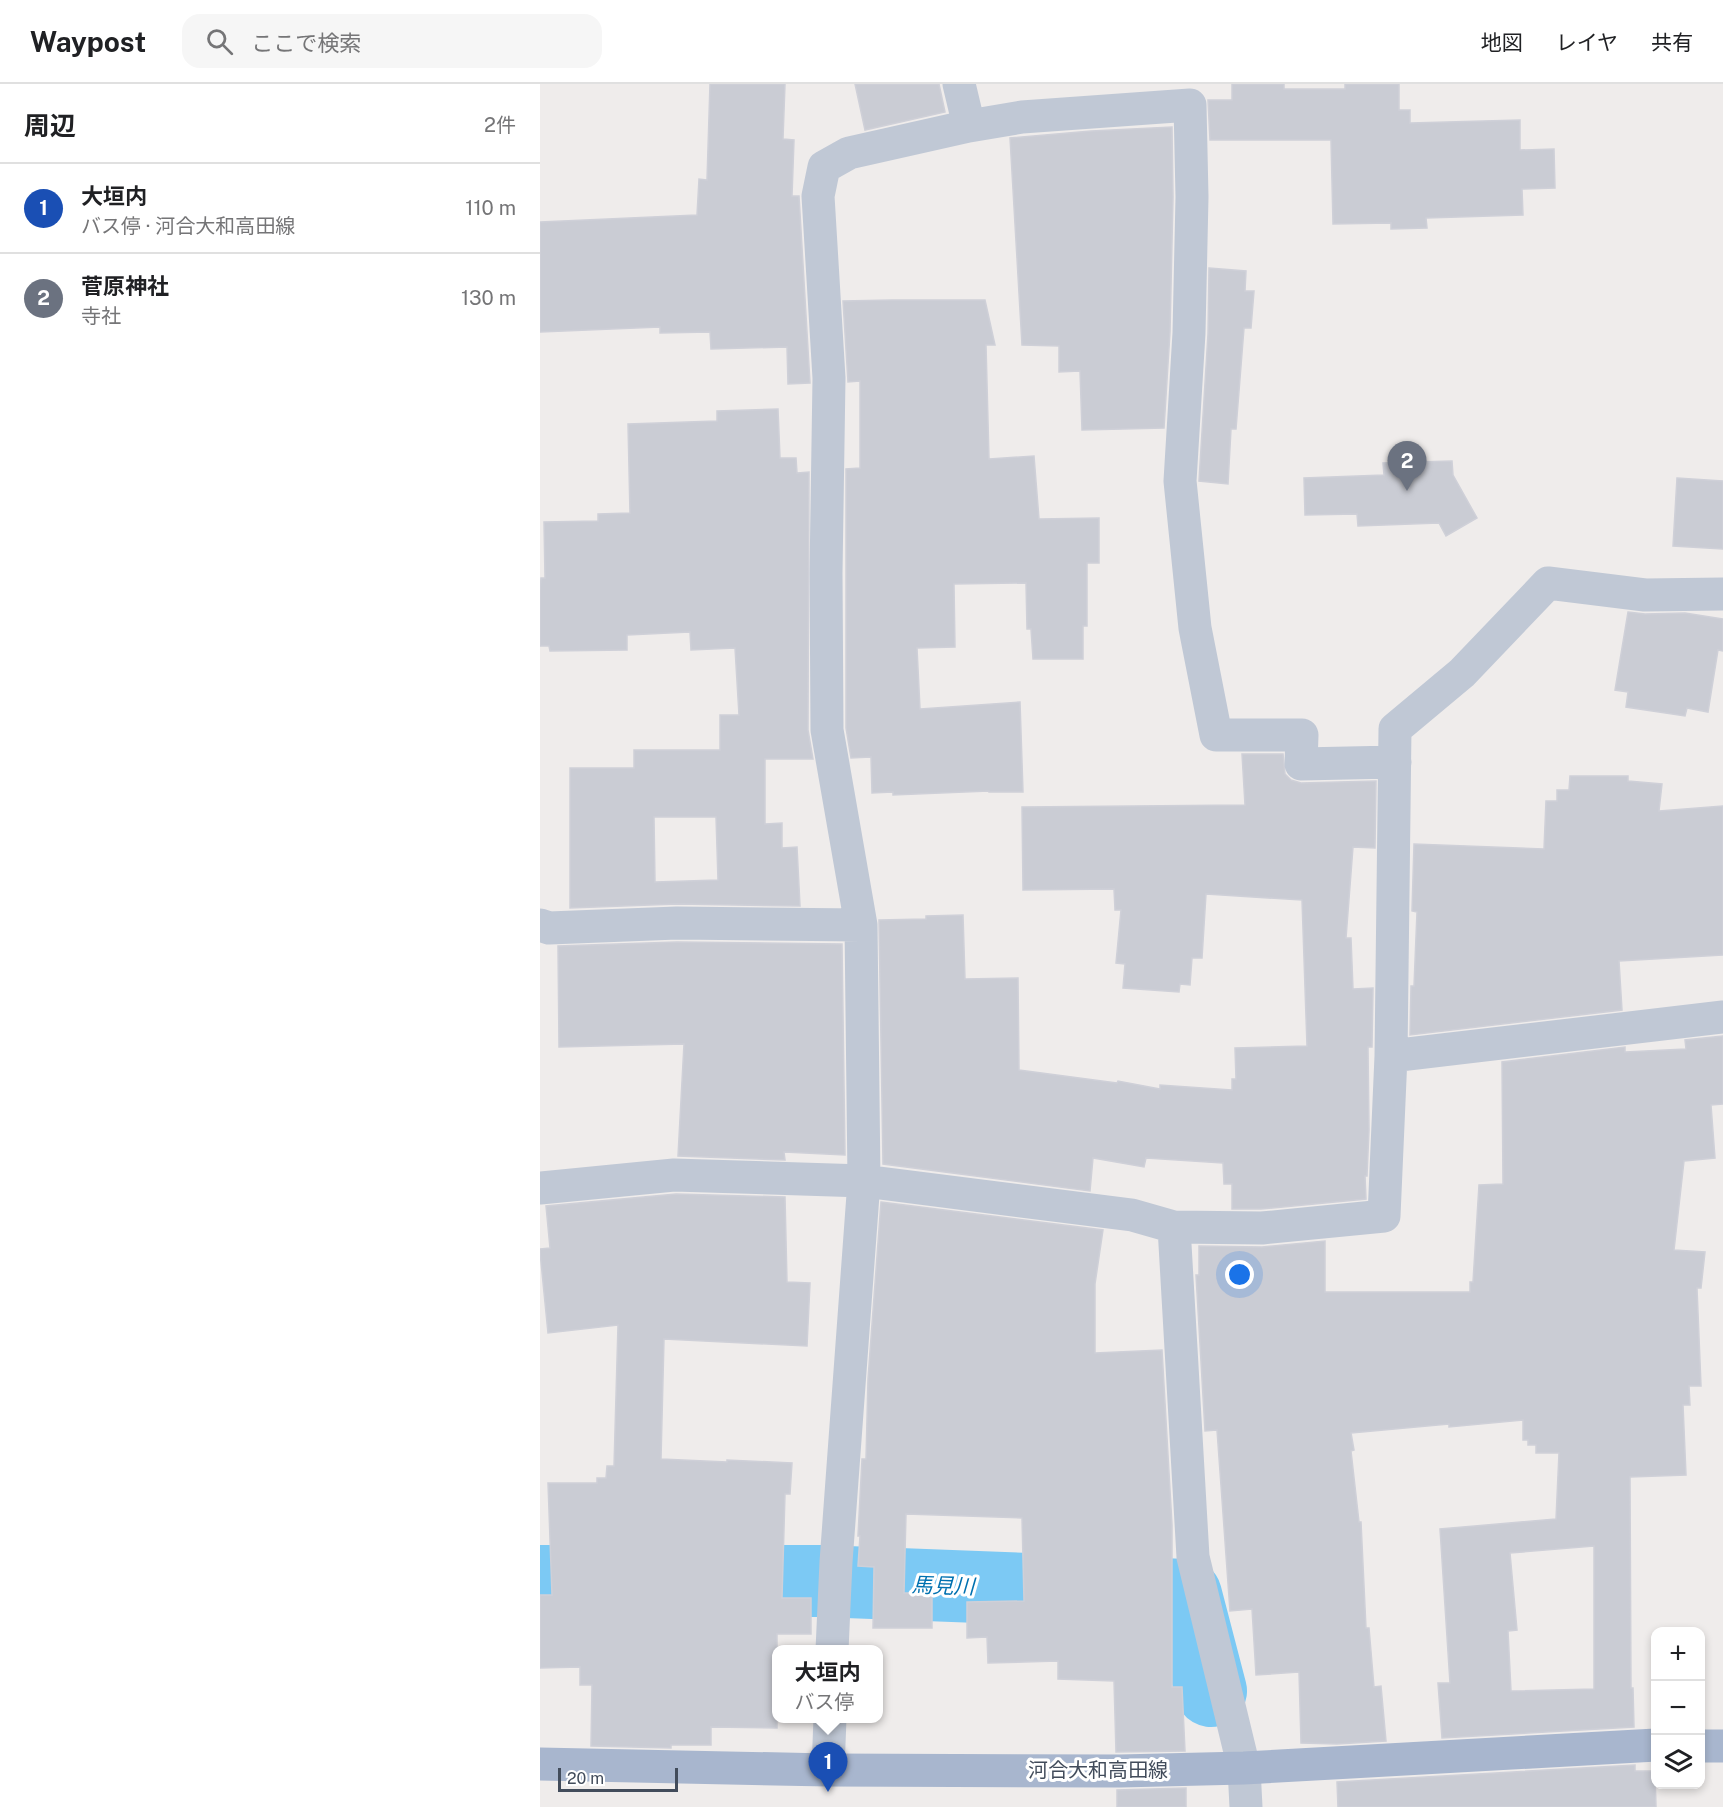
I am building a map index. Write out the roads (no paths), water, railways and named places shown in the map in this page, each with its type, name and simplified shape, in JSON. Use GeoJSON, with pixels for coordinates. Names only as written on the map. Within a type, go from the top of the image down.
{"type":"FeatureCollection","features":[{"type":"Feature","properties":{"kind":"main road","name":"河合大和高田線"},"geometry":{"type":"LineString","coordinates":[[540,1764],[828,1770],[1120,1771],[1244,1768],[1651,1745]]}},
{"type":"Feature","properties":{"kind":"main road"},"geometry":{"type":"LineString","coordinates":[[1705,1746],[1723,1746]]}},
{"type":"Feature","properties":{"kind":"street"},"geometry":{"type":"LineString","coordinates":[[959,84],[969,126]]}},
{"type":"Feature","properties":{"kind":"street"},"geometry":{"type":"LineString","coordinates":[[832,1645],[864,1180],[861,925],[827,730],[826,573],[829,378],[818,196],[824,167],[849,153],[969,126],[1189,94],[1192,197],[1189,333],[1180,481],[1195,628],[1216,735],[1302,735],[1301,764],[1395,762]]}},
{"type":"Feature","properties":{"kind":"street"},"geometry":{"type":"LineString","coordinates":[[540,1188],[674,1174],[864,1180],[1132,1215],[1174,1227],[1262,1228],[1384,1216],[1391,1056],[1395,729],[1462,673],[1548,583],[1645,595],[1723,594]]}},
{"type":"Feature","properties":{"kind":"street"},"geometry":{"type":"LineString","coordinates":[[540,925],[549,928],[677,923],[861,925]]}},
{"type":"Feature","properties":{"kind":"street"},"geometry":{"type":"LineString","coordinates":[[1391,1056],[1723,1017]]}},
{"type":"Feature","properties":{"kind":"street"},"geometry":{"type":"LineString","coordinates":[[1174,1227],[1193,1557],[1244,1768],[1246,1807]]}},
{"type":"Feature","properties":{"kind":"street"},"geometry":{"type":"LineString","coordinates":[[828,1770],[830,1723]]}},
{"type":"Feature","properties":{"kind":"waterway","name":"馬見川"},"geometry":{"type":"LineString","coordinates":[[540,1581],[820,1581],[1186,1595],[1211,1691]]}},
{"type":"Feature","properties":{"kind":"place","name":"菅原神社"},"geometry":{"type":"Point","coordinates":[1407,491]}},
{"type":"Feature","properties":{"kind":"place","name":"大垣内"},"geometry":{"type":"Point","coordinates":[828,1792]}}]}
